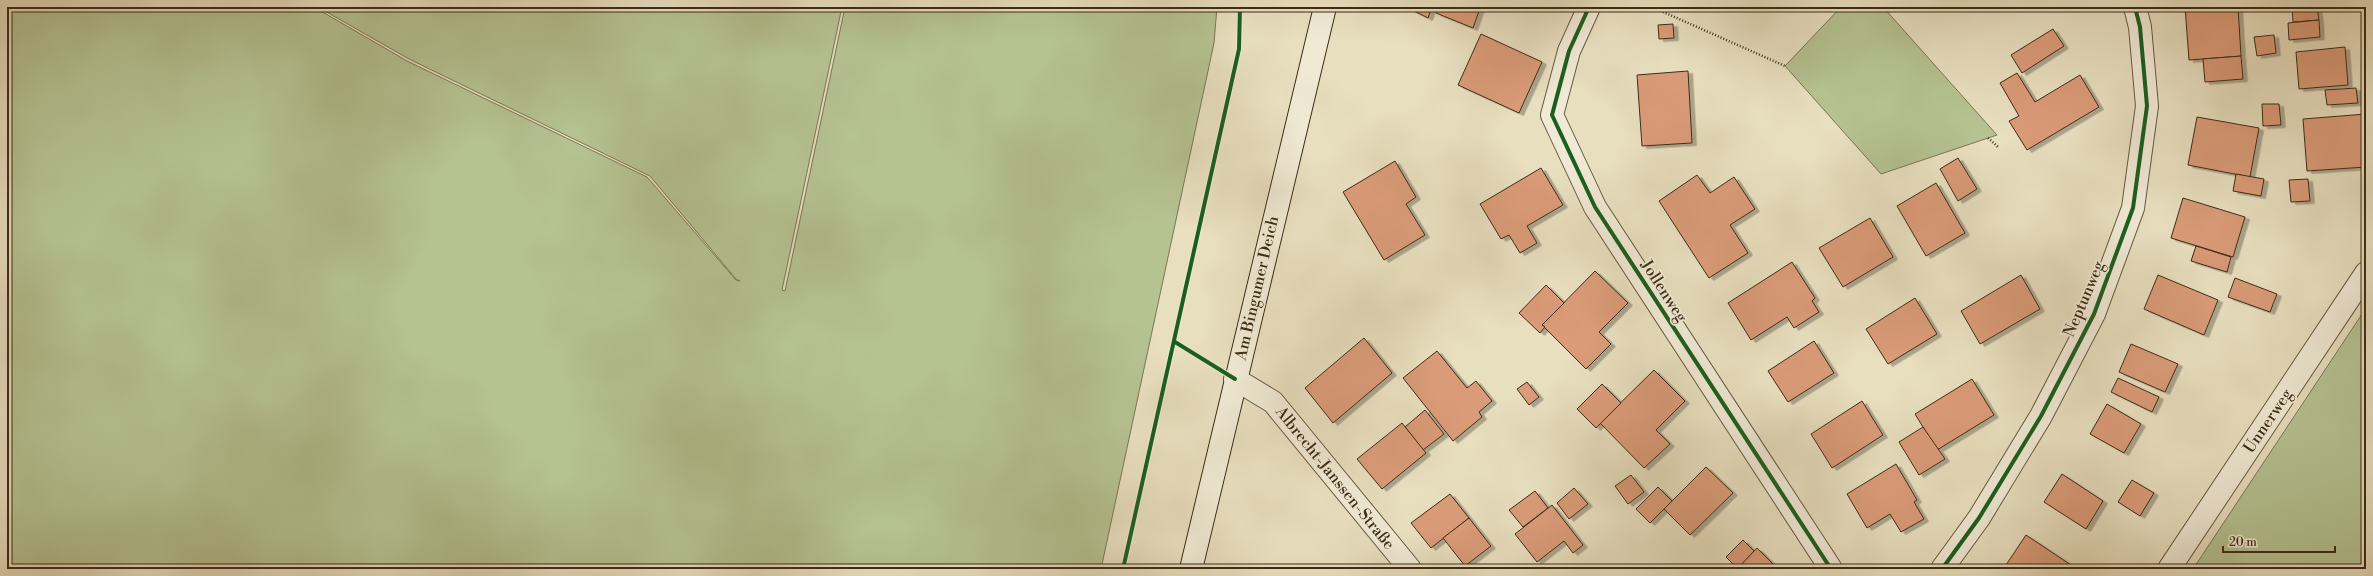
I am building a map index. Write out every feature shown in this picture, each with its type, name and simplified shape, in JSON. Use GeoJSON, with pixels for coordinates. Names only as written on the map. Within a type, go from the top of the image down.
{"type":"FeatureCollection","features":[{"type":"Feature","properties":{"kind":"street","name":"Am Bingumer Deich"},"geometry":{"type":"LineString","coordinates":[[1192,569],[1235,379],[1325,7]]}},
{"type":"Feature","properties":{"kind":"street","name":"Jollenweg"},"geometry":{"type":"LineString","coordinates":[[1589,7],[1569,51],[1552,115],[1595,208],[1831,569]]}},
{"type":"Feature","properties":{"kind":"street","name":"Neptunweg"},"geometry":{"type":"LineString","coordinates":[[1942,569],[1979,518],[2041,416],[2094,314],[2133,208],[2147,106],[2140,27],[2135,7]]}},
{"type":"Feature","properties":{"kind":"street","name":"Unnerweg"},"geometry":{"type":"LineString","coordinates":[[2169,569],[2366,273]]}},
{"type":"Feature","properties":{"kind":"street","name":"Albrecht-Janssen-Straße"},"geometry":{"type":"LineString","coordinates":[[1235,379],[1273,402],[1410,569]]}},
{"type":"Feature","properties":{"kind":"path"},"geometry":{"type":"LineString","coordinates":[[1652,7],[1785,66]]}},
{"type":"Feature","properties":{"kind":"path"},"geometry":{"type":"LineString","coordinates":[[1988,138],[1998,147]]}},
{"type":"Feature","properties":{"kind":"green space"},"geometry":{"type":"Polygon","coordinates":[[[7,7],[314,7],[407,61],[647,177],[736,280],[740,281],[736,279],[650,176],[409,59],[318,7],[842,7],[782,290],[785,291],[845,7],[1217,7],[1214,43],[1101,569],[7,569],[7,7]]]}},
{"type":"Feature","properties":{"kind":"green space"},"geometry":{"type":"Polygon","coordinates":[[[1841,7],[1883,7],[1997,135],[1881,174],[1785,66],[1841,7]]]}},
{"type":"Feature","properties":{"kind":"green space"},"geometry":{"type":"Polygon","coordinates":[[[2366,308],[2366,569],[2193,569],[2366,308]]]}},
{"type":"Feature","properties":{"kind":"building"},"geometry":{"type":"Polygon","coordinates":[[[1406,7],[1432,7],[1428,18],[1406,7]]]}},
{"type":"Feature","properties":{"kind":"building"},"geometry":{"type":"Polygon","coordinates":[[[1438,7],[1470,7],[1479,11],[1473,28],[1436,13],[1438,7]]]}},
{"type":"Feature","properties":{"kind":"building"},"geometry":{"type":"Polygon","coordinates":[[[1470,7],[1481,7],[1479,11],[1470,7]]]}},
{"type":"Feature","properties":{"kind":"building"},"geometry":{"type":"Polygon","coordinates":[[[2185,7],[2238,7],[2241,56],[2189,60],[2185,7]]]}},
{"type":"Feature","properties":{"kind":"building"},"geometry":{"type":"Polygon","coordinates":[[[2292,7],[2317,7],[2319,20],[2293,22],[2292,7]]]}},
{"type":"Feature","properties":{"kind":"building"},"geometry":{"type":"Polygon","coordinates":[[[2319,20],[2320,37],[2289,40],[2288,23],[2319,20]]]}},
{"type":"Feature","properties":{"kind":"building"},"geometry":{"type":"Polygon","coordinates":[[[1673,24],[1674,38],[1659,39],[1658,25],[1673,24]]]}},
{"type":"Feature","properties":{"kind":"building"},"geometry":{"type":"Polygon","coordinates":[[[2053,29],[2064,46],[2022,73],[2011,55],[2053,29]]]}},
{"type":"Feature","properties":{"kind":"building"},"geometry":{"type":"Polygon","coordinates":[[[1481,34],[1542,62],[1519,113],[1458,85],[1481,34]]]}},
{"type":"Feature","properties":{"kind":"building"},"geometry":{"type":"Polygon","coordinates":[[[2274,35],[2276,53],[2257,56],[2254,37],[2274,35]]]}},
{"type":"Feature","properties":{"kind":"building"},"geometry":{"type":"Polygon","coordinates":[[[2345,47],[2348,85],[2299,89],[2296,52],[2345,47]]]}},
{"type":"Feature","properties":{"kind":"building"},"geometry":{"type":"Polygon","coordinates":[[[2241,56],[2243,79],[2205,82],[2203,59],[2241,56]]]}},
{"type":"Feature","properties":{"kind":"building"},"geometry":{"type":"Polygon","coordinates":[[[1688,71],[1692,143],[1642,146],[1637,75],[1688,71]]]}},
{"type":"Feature","properties":{"kind":"building"},"geometry":{"type":"Polygon","coordinates":[[[2017,73],[2035,102],[2080,75],[2099,107],[2027,150],[2009,121],[2019,116],[2000,83],[2017,73]]]}},
{"type":"Feature","properties":{"kind":"building"},"geometry":{"type":"Polygon","coordinates":[[[2356,88],[2358,103],[2327,105],[2325,90],[2356,88]]]}},
{"type":"Feature","properties":{"kind":"building"},"geometry":{"type":"Polygon","coordinates":[[[2262,104],[2279,104],[2281,125],[2263,126],[2262,104]]]}},
{"type":"Feature","properties":{"kind":"building"},"geometry":{"type":"Polygon","coordinates":[[[2366,114],[2366,167],[2307,171],[2303,119],[2366,114]]]}},
{"type":"Feature","properties":{"kind":"building"},"geometry":{"type":"Polygon","coordinates":[[[2197,117],[2259,128],[2250,177],[2188,165],[2197,117]]]}},
{"type":"Feature","properties":{"kind":"building"},"geometry":{"type":"Polygon","coordinates":[[[1958,158],[1977,189],[1958,201],[1940,169],[1958,158]]]}},
{"type":"Feature","properties":{"kind":"building"},"geometry":{"type":"Polygon","coordinates":[[[1395,161],[1416,197],[1406,204],[1425,235],[1384,260],[1343,192],[1395,161]]]}},
{"type":"Feature","properties":{"kind":"building"},"geometry":{"type":"Polygon","coordinates":[[[1541,168],[1563,205],[1527,226],[1537,243],[1520,253],[1509,235],[1501,239],[1480,204],[1541,168]]]}},
{"type":"Feature","properties":{"kind":"building"},"geometry":{"type":"Polygon","coordinates":[[[2236,174],[2264,179],[2261,196],[2233,191],[2236,174]]]}},
{"type":"Feature","properties":{"kind":"building"},"geometry":{"type":"Polygon","coordinates":[[[1697,175],[1710,193],[1734,177],[1755,209],[1730,225],[1748,253],[1709,278],[1659,201],[1697,175]]]}},
{"type":"Feature","properties":{"kind":"building"},"geometry":{"type":"Polygon","coordinates":[[[2308,179],[2310,201],[2291,202],[2289,180],[2308,179]]]}},
{"type":"Feature","properties":{"kind":"building"},"geometry":{"type":"Polygon","coordinates":[[[1936,183],[1965,233],[1926,256],[1897,206],[1936,183]]]}},
{"type":"Feature","properties":{"kind":"building"},"geometry":{"type":"Polygon","coordinates":[[[2183,198],[2245,217],[2233,257],[2171,238],[2183,198]]]}},
{"type":"Feature","properties":{"kind":"building"},"geometry":{"type":"Polygon","coordinates":[[[1870,218],[1893,257],[1843,287],[1819,248],[1870,218]]]}},
{"type":"Feature","properties":{"kind":"building"},"geometry":{"type":"Polygon","coordinates":[[[2196,246],[2231,257],[2227,272],[2191,261],[2196,246]]]}},
{"type":"Feature","properties":{"kind":"building"},"geometry":{"type":"Polygon","coordinates":[[[1792,262],[1815,298],[1812,301],[1819,312],[1794,328],[1787,317],[1751,340],[1728,303],[1792,262]]]}},
{"type":"Feature","properties":{"kind":"building"},"geometry":{"type":"Polygon","coordinates":[[[1595,271],[1628,303],[1599,332],[1611,344],[1586,369],[1542,325],[1595,271]]]}},
{"type":"Feature","properties":{"kind":"building"},"geometry":{"type":"Polygon","coordinates":[[[2021,275],[2040,309],[1980,344],[1961,311],[2021,275]]]}},
{"type":"Feature","properties":{"kind":"building"},"geometry":{"type":"Polygon","coordinates":[[[2158,275],[2218,300],[2204,335],[2144,309],[2158,275]]]}},
{"type":"Feature","properties":{"kind":"building"},"geometry":{"type":"Polygon","coordinates":[[[2235,278],[2277,294],[2270,312],[2228,297],[2235,278]]]}},
{"type":"Feature","properties":{"kind":"building"},"geometry":{"type":"Polygon","coordinates":[[[1546,285],[1564,303],[1542,325],[1545,327],[1540,333],[1519,313],[1546,285]]]}},
{"type":"Feature","properties":{"kind":"building"},"geometry":{"type":"Polygon","coordinates":[[[1915,298],[1937,334],[1888,364],[1866,329],[1915,298]]]}},
{"type":"Feature","properties":{"kind":"building"},"geometry":{"type":"Polygon","coordinates":[[[1364,338],[1392,373],[1333,423],[1305,388],[1364,338]]]}},
{"type":"Feature","properties":{"kind":"building"},"geometry":{"type":"Polygon","coordinates":[[[1814,341],[1834,373],[1788,402],[1768,371],[1814,341]]]}},
{"type":"Feature","properties":{"kind":"building"},"geometry":{"type":"Polygon","coordinates":[[[2131,344],[2178,364],[2165,392],[2119,372],[2131,344]]]}},
{"type":"Feature","properties":{"kind":"building"},"geometry":{"type":"Polygon","coordinates":[[[1437,351],[1467,388],[1476,381],[1492,401],[1479,412],[1482,417],[1453,441],[1403,378],[1437,351]]]}},
{"type":"Feature","properties":{"kind":"building"},"geometry":{"type":"Polygon","coordinates":[[[1654,370],[1685,401],[1656,430],[1670,444],[1644,468],[1600,423],[1654,370]]]}},
{"type":"Feature","properties":{"kind":"building"},"geometry":{"type":"Polygon","coordinates":[[[2118,378],[2159,397],[2152,412],[2111,392],[2118,378]]]}},
{"type":"Feature","properties":{"kind":"building"},"geometry":{"type":"Polygon","coordinates":[[[1972,379],[1994,415],[1937,450],[1915,414],[1972,379]]]}},
{"type":"Feature","properties":{"kind":"building"},"geometry":{"type":"Polygon","coordinates":[[[1527,382],[1539,397],[1529,405],[1517,389],[1527,382]]]}},
{"type":"Feature","properties":{"kind":"building"},"geometry":{"type":"Polygon","coordinates":[[[1602,384],[1621,403],[1596,428],[1577,409],[1602,384]]]}},
{"type":"Feature","properties":{"kind":"building"},"geometry":{"type":"Polygon","coordinates":[[[1862,401],[1883,435],[1832,468],[1811,434],[1862,401]]]}},
{"type":"Feature","properties":{"kind":"building"},"geometry":{"type":"Polygon","coordinates":[[[2107,404],[2141,424],[2124,453],[2090,434],[2107,404]]]}},
{"type":"Feature","properties":{"kind":"building"},"geometry":{"type":"Polygon","coordinates":[[[1425,410],[1444,434],[1423,450],[1405,427],[1425,410]]]}},
{"type":"Feature","properties":{"kind":"building"},"geometry":{"type":"Polygon","coordinates":[[[1402,423],[1426,453],[1382,489],[1357,459],[1402,423]]]}},
{"type":"Feature","properties":{"kind":"building"},"geometry":{"type":"Polygon","coordinates":[[[1923,427],[1945,459],[1919,475],[1899,442],[1923,427]]]}},
{"type":"Feature","properties":{"kind":"building"},"geometry":{"type":"Polygon","coordinates":[[[1896,464],[1917,500],[1914,502],[1924,519],[1901,532],[1890,514],[1867,528],[1847,494],[1896,464]]]}},
{"type":"Feature","properties":{"kind":"building"},"geometry":{"type":"Polygon","coordinates":[[[1706,467],[1733,493],[1690,535],[1664,509],[1706,467]]]}},
{"type":"Feature","properties":{"kind":"building"},"geometry":{"type":"Polygon","coordinates":[[[2062,474],[2103,501],[2086,529],[2044,502],[2062,474]]]}},
{"type":"Feature","properties":{"kind":"building"},"geometry":{"type":"Polygon","coordinates":[[[1631,475],[1644,492],[1628,504],[1615,486],[1631,475]]]}},
{"type":"Feature","properties":{"kind":"building"},"geometry":{"type":"Polygon","coordinates":[[[2132,480],[2154,493],[2140,516],[2118,502],[2132,480]]]}},
{"type":"Feature","properties":{"kind":"building"},"geometry":{"type":"Polygon","coordinates":[[[1658,487],[1672,501],[1650,523],[1636,509],[1658,487]]]}},
{"type":"Feature","properties":{"kind":"building"},"geometry":{"type":"Polygon","coordinates":[[[1574,488],[1588,504],[1569,519],[1557,503],[1574,488]]]}},
{"type":"Feature","properties":{"kind":"building"},"geometry":{"type":"Polygon","coordinates":[[[1535,491],[1548,508],[1523,527],[1509,510],[1535,491]]]}},
{"type":"Feature","properties":{"kind":"building"},"geometry":{"type":"Polygon","coordinates":[[[1450,494],[1469,518],[1431,548],[1411,523],[1450,494]]]}},
{"type":"Feature","properties":{"kind":"building"},"geometry":{"type":"Polygon","coordinates":[[[1552,505],[1583,545],[1573,553],[1564,541],[1537,562],[1515,534],[1552,505]]]}},
{"type":"Feature","properties":{"kind":"building"},"geometry":{"type":"Polygon","coordinates":[[[1469,518],[1491,546],[1465,566],[1443,538],[1469,518]]]}},
{"type":"Feature","properties":{"kind":"building"},"geometry":{"type":"Polygon","coordinates":[[[2026,535],[2077,569],[2004,568],[2026,535]]]}},
{"type":"Feature","properties":{"kind":"building"},"geometry":{"type":"Polygon","coordinates":[[[1743,540],[1754,551],[1738,569],[1726,557],[1743,540]]]}},
{"type":"Feature","properties":{"kind":"building"},"geometry":{"type":"Polygon","coordinates":[[[1757,548],[1778,569],[1737,569],[1757,548]]]}},
{"type":"Feature","properties":{"kind":"cycle path"},"geometry":{"type":"LineString","coordinates":[[1123,569],[1239,49],[1240,7]]}},
{"type":"Feature","properties":{"kind":"cycle path"},"geometry":{"type":"LineString","coordinates":[[1589,7],[1569,51],[1552,115],[1595,207],[1831,569]]}},
{"type":"Feature","properties":{"kind":"cycle path"},"geometry":{"type":"LineString","coordinates":[[1942,569],[1979,518],[2041,416],[2094,314],[2133,208],[2147,106],[2140,27],[2135,7]]}},
{"type":"Feature","properties":{"kind":"cycle path"},"geometry":{"type":"LineString","coordinates":[[1175,342],[1235,379]]}}]}
